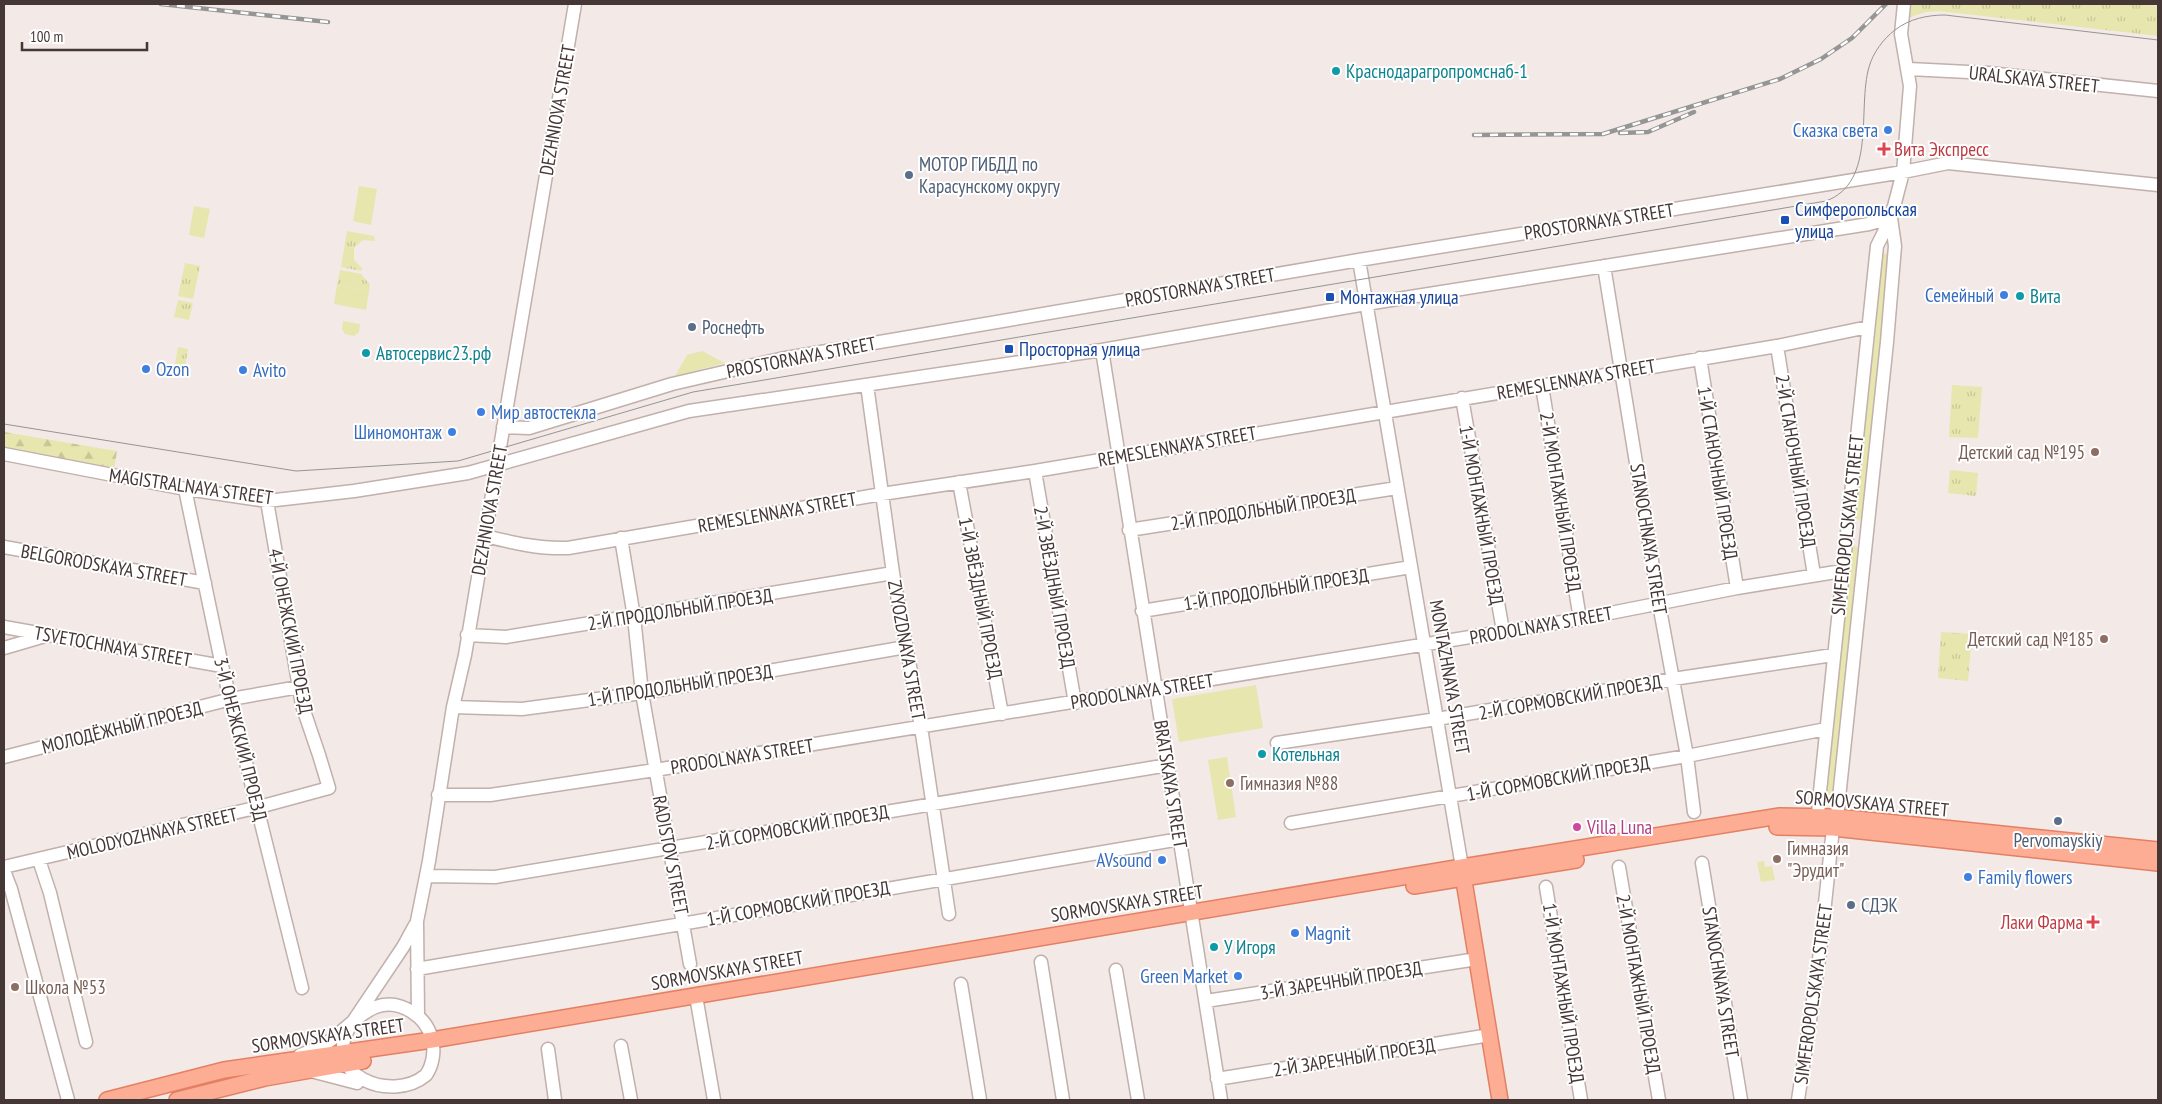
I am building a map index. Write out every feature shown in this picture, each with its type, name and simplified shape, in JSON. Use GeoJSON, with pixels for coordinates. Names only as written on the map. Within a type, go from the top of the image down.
{"type":"FeatureCollection","features":[{"type":"Feature","properties":{"kind":"main road","name":"SORMOVSKAYA STREET"},"geometry":{"type":"LineString","coordinates":[[177,1100],[265,1065],[344,1059],[433,1045],[1462,873],[1780,816],[1818,815],[1835,822],[2158,863]]}},
{"type":"Feature","properties":{"kind":"main road","name":"SORMOVSKAYA STREET"},"geometry":{"type":"LineString","coordinates":[[1462,873],[1783,826],[1835,822],[2158,850]]}},
{"type":"Feature","properties":{"kind":"main road","name":"MONTAZHNAYA STREET"},"geometry":{"type":"LineString","coordinates":[[1462,873],[1500,1100]]}},
{"type":"Feature","properties":{"kind":"main road","name":"SORMOVSKAYA STREET"},"geometry":{"type":"LineString","coordinates":[[107,1100],[238,1076],[307,1071],[344,1059]]}},
{"type":"Feature","properties":{"kind":"street","name":"DEZHNIOVA STREET"},"geometry":{"type":"LineString","coordinates":[[418,1016],[417,921],[453,707],[465,654],[575,4]]}},
{"type":"Feature","properties":{"kind":"street","name":"SIMFEROPOLSKAYA STREET"},"geometry":{"type":"LineString","coordinates":[[1818,815],[1833,655],[1877,246],[1892,218],[1903,172],[1910,86],[1909,69],[1901,34],[1904,4]]}},
{"type":"Feature","properties":{"kind":"street","name":"URALSKAYA STREET"},"geometry":{"type":"LineString","coordinates":[[1909,69],[1988,73],[2158,91]]}},
{"type":"Feature","properties":{"kind":"street","name":"PROSTORNAYA STREET"},"geometry":{"type":"LineString","coordinates":[[503,427],[529,428],[672,384],[780,359],[1359,260],[1903,172],[1948,163],[2158,185]]}},
{"type":"Feature","properties":{"kind":"street","name":"PROSTORNAYA STREET"},"geometry":{"type":"LineString","coordinates":[[497,464],[689,411],[1102,350],[1366,304],[1869,224],[1892,218]]}},
{"type":"Feature","properties":{"kind":"street","name":"SIMFEROPOLSKAYA STREET"},"geometry":{"type":"LineString","coordinates":[[1798,1100],[1819,960],[1887,342],[1895,246],[1892,218]]}},
{"type":"Feature","properties":{"kind":"street","name":"MONTAZHNAYA STREET"},"geometry":{"type":"LineString","coordinates":[[1359,260],[1462,873]]}},
{"type":"Feature","properties":{"kind":"street","name":"STANOCHNAYA STREET"},"geometry":{"type":"LineString","coordinates":[[1604,266],[1659,604],[1687,756],[1694,812]]}},
{"type":"Feature","properties":{"kind":"street","name":"REMESLENNAYA STREET"},"geometry":{"type":"LineString","coordinates":[[485,536],[527,546],[568,548],[882,494],[1035,471],[1542,386],[1777,346],[1868,327]]}},
{"type":"Feature","properties":{"kind":"street","name":"2-Й СТАНОЧНЫЙ ПРОЕЗД"},"geometry":{"type":"LineString","coordinates":[[1777,346],[1814,575]]}},
{"type":"Feature","properties":{"kind":"street","name":"BRATSKAYA STREET"},"geometry":{"type":"LineString","coordinates":[[1102,350],[1129,530],[1221,1100]]}},
{"type":"Feature","properties":{"kind":"street","name":"1-Й СТАНОЧНЫЙ ПРОЕЗД"},"geometry":{"type":"LineString","coordinates":[[1700,358],[1737,588]]}},
{"type":"Feature","properties":{"kind":"street","name":"ZVYOZDNAYA STREET"},"geometry":{"type":"LineString","coordinates":[[867,385],[893,574],[921,727],[949,914]]}},
{"type":"Feature","properties":{"kind":"street","name":"2-Й МОНТАЖНЫЙ ПРОЕЗД"},"geometry":{"type":"LineString","coordinates":[[1542,386],[1580,619]]}},
{"type":"Feature","properties":{"kind":"street","name":"1-Й МОНТАЖНЫЙ ПРОЕЗД"},"geometry":{"type":"LineString","coordinates":[[1462,398],[1503,631]]}},
{"type":"Feature","properties":{"kind":"street","name":"MAGISTRALNAYA STREET"},"geometry":{"type":"LineString","coordinates":[[4,454],[185,489],[267,502],[433,480],[468,473],[497,464]]}},
{"type":"Feature","properties":{"kind":"street","name":"2-Й ЗВЁЗДНЫЙ ПРОЕЗД"},"geometry":{"type":"LineString","coordinates":[[1035,471],[1075,703]]}},
{"type":"Feature","properties":{"kind":"street","name":"1-Й ЗВЁЗДНЫЙ ПРОЕЗД"},"geometry":{"type":"LineString","coordinates":[[959,482],[1002,714]]}},
{"type":"Feature","properties":{"kind":"street","name":"2-Й ПРОДОЛЬНЫЙ ПРОЕЗД"},"geometry":{"type":"LineString","coordinates":[[1129,530],[1397,488]]}},
{"type":"Feature","properties":{"kind":"street","name":"3-Й ОНЕЖСКИЙ ПРОЕЗД"},"geometry":{"type":"LineString","coordinates":[[185,489],[222,666],[259,807],[302,988]]}},
{"type":"Feature","properties":{"kind":"street","name":"4-Й ОНЕЖСКИЙ ПРОЕЗД"},"geometry":{"type":"LineString","coordinates":[[267,502],[298,687],[328,788]]}},
{"type":"Feature","properties":{"kind":"street"},"geometry":{"type":"LineString","coordinates":[[1846,535],[1866,536]]}},
{"type":"Feature","properties":{"kind":"street","name":"RADISTOV STREET"},"geometry":{"type":"LineString","coordinates":[[621,538],[634,617],[642,692],[690,964]]}},
{"type":"Feature","properties":{"kind":"street","name":"BELGORODSKAYA STREET"},"geometry":{"type":"LineString","coordinates":[[4,547],[205,583]]}},
{"type":"Feature","properties":{"kind":"street","name":"1-Й ПРОДОЛЬНЫЙ ПРОЕЗД"},"geometry":{"type":"LineString","coordinates":[[1142,611],[1411,567]]}},
{"type":"Feature","properties":{"kind":"street","name":"PRODOLNAYA STREET"},"geometry":{"type":"LineString","coordinates":[[438,794],[490,795],[655,770],[1075,703],[1580,619],[1737,588],[1842,571]]}},
{"type":"Feature","properties":{"kind":"street","name":"2-Й ПРОДОЛЬНЫЙ ПРОЕЗД"},"geometry":{"type":"LineString","coordinates":[[467,636],[506,637],[893,574]]}},
{"type":"Feature","properties":{"kind":"street","name":"TSVETOCHNAYA STREET"},"geometry":{"type":"LineString","coordinates":[[4,627],[222,666]]}},
{"type":"Feature","properties":{"kind":"street"},"geometry":{"type":"LineString","coordinates":[[4,648],[50,634]]}},
{"type":"Feature","properties":{"kind":"street","name":"1-Й ПРОДОЛЬНЫЙ ПРОЕЗД"},"geometry":{"type":"LineString","coordinates":[[453,707],[522,709],[642,692],[906,647]]}},
{"type":"Feature","properties":{"kind":"street","name":"2-Й СОРМОВСКИЙ ПРОЕЗД"},"geometry":{"type":"LineString","coordinates":[[1277,743],[1833,655]]}},
{"type":"Feature","properties":{"kind":"street","name":"МОЛОДЁЖНЫЙ ПРОЕЗД"},"geometry":{"type":"LineString","coordinates":[[4,757],[231,699],[298,687]]}},
{"type":"Feature","properties":{"kind":"street","name":"1-Й СОРМОВСКИЙ ПРОЕЗД"},"geometry":{"type":"LineString","coordinates":[[1291,823],[1687,756],[1826,729]]}},
{"type":"Feature","properties":{"kind":"street","name":"2-Й СОРМОВСКИЙ ПРОЕЗД"},"geometry":{"type":"LineString","coordinates":[[426,876],[495,877],[1168,765]]}},
{"type":"Feature","properties":{"kind":"street","name":"MOLODYOZHNAYA STREET"},"geometry":{"type":"LineString","coordinates":[[4,869],[259,807],[328,788]]}},
{"type":"Feature","properties":{"kind":"street","name":"1-Й СОРМОВСКИЙ ПРОЕЗД"},"geometry":{"type":"LineString","coordinates":[[417,969],[1180,839]]}},
{"type":"Feature","properties":{"kind":"street"},"geometry":{"type":"LineString","coordinates":[[38,860],[50,893],[86,1042]]}},
{"type":"Feature","properties":{"kind":"street","name":"STANOCHNAYA STREET"},"geometry":{"type":"LineString","coordinates":[[1702,863],[1741,1100]]}},
{"type":"Feature","properties":{"kind":"street","name":"2-Й МОНТАЖНЫЙ ПРОЕЗД"},"geometry":{"type":"LineString","coordinates":[[1619,867],[1659,1100]]}},
{"type":"Feature","properties":{"kind":"street"},"geometry":{"type":"LineString","coordinates":[[4,869],[68,1100]]}},
{"type":"Feature","properties":{"kind":"street","name":"1-Й МОНТАЖНЫЙ ПРОЕЗД"},"geometry":{"type":"LineString","coordinates":[[1546,886],[1581,1100]]}},
{"type":"Feature","properties":{"kind":"street"},"geometry":{"type":"LineString","coordinates":[[357,1083],[344,1059],[344,1038],[403,947],[417,921]]}},
{"type":"Feature","properties":{"kind":"street","name":"3-Й ЗАРЕЧНЫЙ ПРОЕЗД"},"geometry":{"type":"LineString","coordinates":[[1206,1001],[1477,959]]}},
{"type":"Feature","properties":{"kind":"street"},"geometry":{"type":"LineString","coordinates":[[1041,962],[1063,1100]]}},
{"type":"Feature","properties":{"kind":"street"},"geometry":{"type":"LineString","coordinates":[[1116,970],[1138,1100]]}},
{"type":"Feature","properties":{"kind":"street"},"geometry":{"type":"LineString","coordinates":[[961,984],[980,1100]]}},
{"type":"Feature","properties":{"kind":"street"},"geometry":{"type":"LineString","coordinates":[[696,1000],[714,1100]]}},
{"type":"Feature","properties":{"kind":"street"},"geometry":{"type":"LineString","coordinates":[[265,1065],[313,1051],[368,1010],[386,1005],[403,1008],[418,1016],[426,1026],[433,1045],[432,1060],[427,1073],[413,1091],[401,1094],[373,1093],[357,1083],[307,1071]]}},
{"type":"Feature","properties":{"kind":"street","name":"2-Й ЗАРЕЧНЫЙ ПРОЕЗД"},"geometry":{"type":"LineString","coordinates":[[1218,1079],[1490,1035]]}},
{"type":"Feature","properties":{"kind":"street"},"geometry":{"type":"LineString","coordinates":[[621,1046],[630,1100]]}},
{"type":"Feature","properties":{"kind":"street"},"geometry":{"type":"LineString","coordinates":[[548,1049],[555,1100]]}},
{"type":"Feature","properties":{"kind":"green space"},"geometry":{"type":"Polygon","coordinates":[[[1912,4],[2136,4],[2158,6],[2158,36],[1939,11],[1926,12],[1910,17],[1912,4]]]}},
{"type":"Feature","properties":{"kind":"green space"},"geometry":{"type":"Polygon","coordinates":[[[359,186],[377,189],[371,225],[353,221],[359,186]]]}},
{"type":"Feature","properties":{"kind":"green space"},"geometry":{"type":"Polygon","coordinates":[[[194,206],[210,209],[204,238],[189,235],[194,206]]]}},
{"type":"Feature","properties":{"kind":"green space"},"geometry":{"type":"Polygon","coordinates":[[[347,231],[374,236],[375,241],[363,240],[354,248],[354,260],[362,268],[361,271],[341,267],[347,231]]]}},
{"type":"Feature","properties":{"kind":"green space"},"geometry":{"type":"Polygon","coordinates":[[[1886,253],[1890,256],[1862,516],[1860,520],[1855,519],[1854,515],[1881,256],[1886,253]]]}},
{"type":"Feature","properties":{"kind":"green space"},"geometry":{"type":"Polygon","coordinates":[[[185,263],[200,266],[193,299],[178,296],[185,263]]]}},
{"type":"Feature","properties":{"kind":"green space"},"geometry":{"type":"Polygon","coordinates":[[[340,270],[361,274],[370,285],[369,291],[337,285],[340,270]]]}},
{"type":"Feature","properties":{"kind":"green space"},"geometry":{"type":"Polygon","coordinates":[[[337,285],[369,291],[366,310],[334,304],[337,285]]]}},
{"type":"Feature","properties":{"kind":"green space"},"geometry":{"type":"Polygon","coordinates":[[[178,300],[193,303],[189,320],[174,317],[178,300]]]}},
{"type":"Feature","properties":{"kind":"green space"},"geometry":{"type":"Polygon","coordinates":[[[343,321],[360,324],[359,332],[354,336],[345,334],[342,329],[343,321]]]}},
{"type":"Feature","properties":{"kind":"green space"},"geometry":{"type":"Polygon","coordinates":[[[178,347],[188,349],[185,366],[175,364],[178,347]]]}},
{"type":"Feature","properties":{"kind":"green space"},"geometry":{"type":"Polygon","coordinates":[[[702,351],[725,363],[675,376],[687,355],[702,351]]]}},
{"type":"Feature","properties":{"kind":"green space"},"geometry":{"type":"Polygon","coordinates":[[[1952,385],[1982,387],[1978,438],[1949,437],[1952,385]]]}},
{"type":"Feature","properties":{"kind":"green space"},"geometry":{"type":"Polygon","coordinates":[[[4,432],[117,451],[114,469],[4,450],[4,432]]]}},
{"type":"Feature","properties":{"kind":"green space"},"geometry":{"type":"Polygon","coordinates":[[[1950,470],[1978,473],[1976,496],[1948,493],[1950,470]]]}},
{"type":"Feature","properties":{"kind":"green space"},"geometry":{"type":"Polygon","coordinates":[[[1854,545],[1858,548],[1833,797],[1824,797],[1851,548],[1854,545]]]}},
{"type":"Feature","properties":{"kind":"green space"},"geometry":{"type":"Polygon","coordinates":[[[1941,632],[1972,634],[1968,681],[1938,678],[1941,632]]]}},
{"type":"Feature","properties":{"kind":"green space"},"geometry":{"type":"Polygon","coordinates":[[[1256,685],[1263,728],[1179,742],[1172,699],[1256,685]]]}},
{"type":"Feature","properties":{"kind":"green space"},"geometry":{"type":"Polygon","coordinates":[[[1227,757],[1236,817],[1218,820],[1208,760],[1227,757]]]}},
{"type":"Feature","properties":{"kind":"green space"},"geometry":{"type":"Polygon","coordinates":[[[1764,861],[1765,867],[1772,866],[1775,880],[1761,882],[1757,862],[1764,861]]]}},
{"type":"Feature","properties":{"kind":"tram line"},"geometry":{"type":"LineString","coordinates":[[4,424],[296,471],[458,461],[693,392],[1826,201],[1842,192],[1853,178],[1859,161],[1866,84],[1873,57],[1886,38],[1900,26],[1918,18],[1945,15],[2158,40]]}},
{"type":"Feature","properties":{"kind":"railway"},"geometry":{"type":"LineString","coordinates":[[161,4],[328,22]]}},
{"type":"Feature","properties":{"kind":"railway"},"geometry":{"type":"LineString","coordinates":[[1474,135],[1603,134],[1780,79],[1821,59],[1852,38],[1886,4]]}},
{"type":"Feature","properties":{"kind":"railway"},"geometry":{"type":"LineString","coordinates":[[1620,133],[1648,132],[1694,112]]}},
{"type":"Feature","properties":{"kind":"place","name":"Краснодарагропромснаб-1"},"geometry":{"type":"Point","coordinates":[1336,71]}},
{"type":"Feature","properties":{"kind":"place","name":"Сказка света"},"geometry":{"type":"Point","coordinates":[1888,130]}},
{"type":"Feature","properties":{"kind":"place","name":"Вита Экспресс"},"geometry":{"type":"Point","coordinates":[1884,149]}},
{"type":"Feature","properties":{"kind":"place","name":"МОТОР ГИБДД по Карасунскому округу"},"geometry":{"type":"Point","coordinates":[909,175]}},
{"type":"Feature","properties":{"kind":"place","name":"Симферопольская улица"},"geometry":{"type":"Point","coordinates":[1785,220]}},
{"type":"Feature","properties":{"kind":"place","name":"Семейный"},"geometry":{"type":"Point","coordinates":[2004,295]}},
{"type":"Feature","properties":{"kind":"place","name":"Вита"},"geometry":{"type":"Point","coordinates":[2020,296]}},
{"type":"Feature","properties":{"kind":"place","name":"Монтажная улица"},"geometry":{"type":"Point","coordinates":[1330,297]}},
{"type":"Feature","properties":{"kind":"place","name":"Роснефть"},"geometry":{"type":"Point","coordinates":[692,327]}},
{"type":"Feature","properties":{"kind":"place","name":"Просторная улица"},"geometry":{"type":"Point","coordinates":[1009,349]}},
{"type":"Feature","properties":{"kind":"place","name":"Автосервис23.рф"},"geometry":{"type":"Point","coordinates":[366,353]}},
{"type":"Feature","properties":{"kind":"place","name":"Ozon"},"geometry":{"type":"Point","coordinates":[146,369]}},
{"type":"Feature","properties":{"kind":"place","name":"Avito"},"geometry":{"type":"Point","coordinates":[243,370]}},
{"type":"Feature","properties":{"kind":"place","name":"Мир автостекла"},"geometry":{"type":"Point","coordinates":[481,412]}},
{"type":"Feature","properties":{"kind":"place","name":"Шиномонтаж"},"geometry":{"type":"Point","coordinates":[452,432]}},
{"type":"Feature","properties":{"kind":"place","name":"Детский сад №195"},"geometry":{"type":"Point","coordinates":[2095,452]}},
{"type":"Feature","properties":{"kind":"place","name":"Детский сад №185"},"geometry":{"type":"Point","coordinates":[2104,639]}},
{"type":"Feature","properties":{"kind":"place","name":"Котельная"},"geometry":{"type":"Point","coordinates":[1262,754]}},
{"type":"Feature","properties":{"kind":"place","name":"Гимназия №88"},"geometry":{"type":"Point","coordinates":[1230,783]}},
{"type":"Feature","properties":{"kind":"place","name":"Pervomayskiy"},"geometry":{"type":"Point","coordinates":[2058,821]}},
{"type":"Feature","properties":{"kind":"place","name":"Villa Luna"},"geometry":{"type":"Point","coordinates":[1577,827]}},
{"type":"Feature","properties":{"kind":"place","name":"Гимназия \"Эрудит\""},"geometry":{"type":"Point","coordinates":[1777,859]}},
{"type":"Feature","properties":{"kind":"place","name":"AVsound"},"geometry":{"type":"Point","coordinates":[1162,860]}},
{"type":"Feature","properties":{"kind":"place","name":"Family flowers"},"geometry":{"type":"Point","coordinates":[1968,877]}},
{"type":"Feature","properties":{"kind":"place","name":"СДЭК"},"geometry":{"type":"Point","coordinates":[1851,905]}},
{"type":"Feature","properties":{"kind":"place","name":"Лаки Фарма"},"geometry":{"type":"Point","coordinates":[2093,922]}},
{"type":"Feature","properties":{"kind":"place","name":"Magnit"},"geometry":{"type":"Point","coordinates":[1295,933]}},
{"type":"Feature","properties":{"kind":"place","name":"У Игоря"},"geometry":{"type":"Point","coordinates":[1214,947]}},
{"type":"Feature","properties":{"kind":"place","name":"Green Market"},"geometry":{"type":"Point","coordinates":[1238,976]}},
{"type":"Feature","properties":{"kind":"place","name":"Школа №53"},"geometry":{"type":"Point","coordinates":[15,987]}}]}
